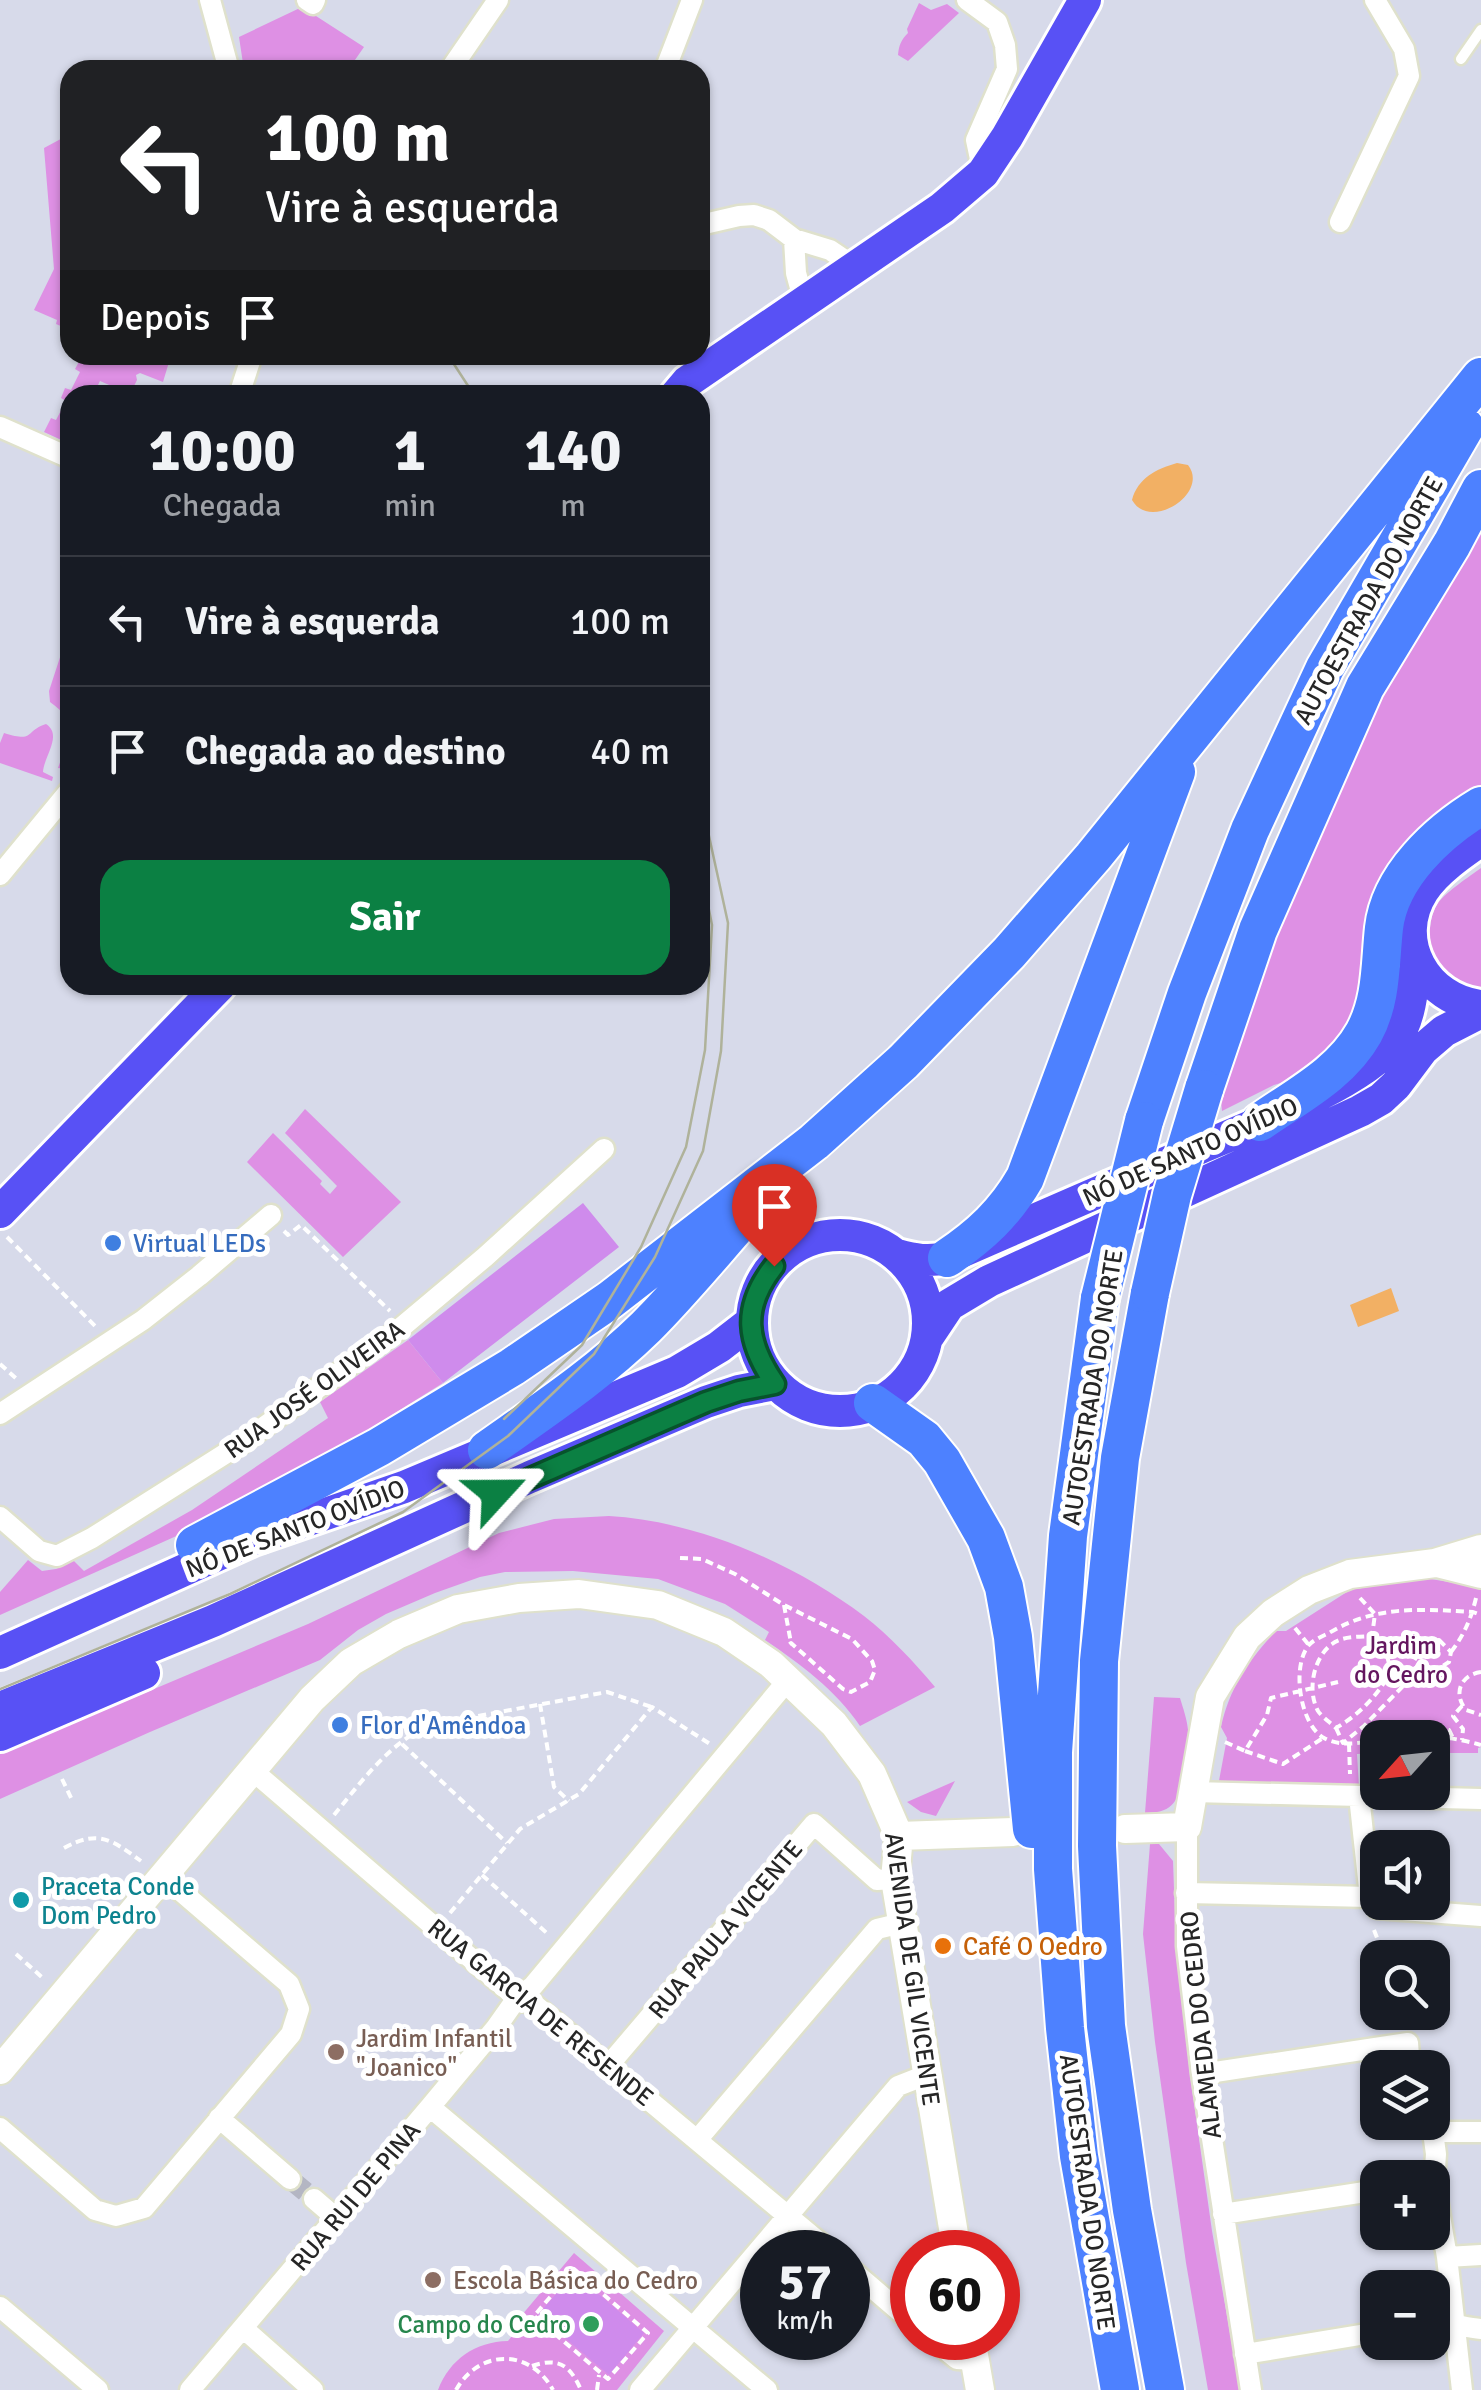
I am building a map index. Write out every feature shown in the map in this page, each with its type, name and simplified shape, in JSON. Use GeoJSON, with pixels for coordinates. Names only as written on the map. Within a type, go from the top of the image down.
{"type":"FeatureCollection","features":[{"type":"Feature","properties":{"kind":"highway"},"geometry":{"type":"LineString","coordinates":[[195,1544],[379,1447],[512,1367],[610,1300],[814,1142],[903,1062],[1009,953],[1093,857],[1481,378]]}},
{"type":"Feature","properties":{"kind":"highway","name":"AUTOESTRADA DO NORTE"},"geometry":{"type":"LineString","coordinates":[[1120,2390],[1079,2156],[1053,1869],[1054,1752],[1068,1536],[1100,1298],[1144,1121],[1187,992],[1250,830],[1325,668],[1481,399]]}},
{"type":"Feature","properties":{"kind":"highway","name":"AUTOESTRADA DO NORTE"},"geometry":{"type":"LineString","coordinates":[[1165,2390],[1132,2210],[1106,2026],[1097,1846],[1099,1661],[1120,1458],[1172,1195],[1258,930],[1365,687],[1481,489]]}},
{"type":"Feature","properties":{"kind":"highway"},"geometry":{"type":"LineString","coordinates":[[1452,544],[1481,506]]}},
{"type":"Feature","properties":{"kind":"highway"},"geometry":{"type":"LineString","coordinates":[[947,1258],[974,1240],[1001,1214],[1024,1178],[1187,741]]}},
{"type":"Feature","properties":{"kind":"highway"},"geometry":{"type":"LineString","coordinates":[[1260,1122],[1341,1065],[1354,1049],[1366,1029],[1378,993],[1384,928],[1389,901],[1398,883],[1442,836],[1481,806]]}},
{"type":"Feature","properties":{"kind":"highway"},"geometry":{"type":"LineString","coordinates":[[488,1450],[608,1361],[645,1328],[814,1142]]}},
{"type":"Feature","properties":{"kind":"highway"},"geometry":{"type":"LineString","coordinates":[[873,1404],[924,1439],[942,1461],[986,1538],[1004,1587],[1013,1637],[1034,1844],[1059,1959]]}},
{"type":"Feature","properties":{"kind":"main road"},"geometry":{"type":"LineString","coordinates":[[684,385],[942,208],[983,172],[1085,0]]}},
{"type":"Feature","properties":{"kind":"main road","name":"NÓ DE SANTO OVÍDIO"},"geometry":{"type":"LineString","coordinates":[[896,1255],[929,1261],[947,1258],[1260,1122],[1349,1078],[1379,1058],[1395,1041],[1405,1022],[1416,962],[1411,923],[1424,890],[1481,840]]}},
{"type":"Feature","properties":{"kind":"main road"},"geometry":{"type":"LineString","coordinates":[[1416,962],[1444,993],[1481,1009]]}},
{"type":"Feature","properties":{"kind":"main road"},"geometry":{"type":"LineString","coordinates":[[0,1212],[210,995]]}},
{"type":"Feature","properties":{"kind":"main road"},"geometry":{"type":"LineString","coordinates":[[929,1335],[923,1292],[911,1272],[896,1255],[852,1236],[822,1238],[781,1259],[766,1275],[754,1301],[750,1324],[760,1360],[775,1384],[794,1398],[834,1410],[873,1404],[902,1383],[920,1361],[929,1335],[949,1306],[988,1281],[1285,1148],[1380,1099],[1444,1031],[1481,1009]]}},
{"type":"Feature","properties":{"kind":"main road","name":"NÓ DE SANTO OVÍDIO"},"geometry":{"type":"LineString","coordinates":[[0,1653],[253,1539],[404,1487],[677,1372],[719,1348],[750,1324]]}},
{"type":"Feature","properties":{"kind":"main road"},"geometry":{"type":"LineString","coordinates":[[0,1734],[230,1637],[455,1531],[530,1478],[726,1394],[775,1384]]}},
{"type":"Feature","properties":{"kind":"main road","name":"NÓ DE SANTO OVÍDIO"},"geometry":{"type":"LineString","coordinates":[[0,1708],[259,1601],[530,1478]]}},
{"type":"Feature","properties":{"kind":"main road"},"geometry":{"type":"LineString","coordinates":[[0,1630],[195,1544],[300,1506],[404,1487]]}},
{"type":"Feature","properties":{"kind":"street"},"geometry":{"type":"LineString","coordinates":[[210,0],[226,60]]}},
{"type":"Feature","properties":{"kind":"street"},"geometry":{"type":"LineString","coordinates":[[307,0],[312,4],[315,0]]}},
{"type":"Feature","properties":{"kind":"street"},"geometry":{"type":"LineString","coordinates":[[457,60],[498,0]]}},
{"type":"Feature","properties":{"kind":"street"},"geometry":{"type":"LineString","coordinates":[[669,60],[692,0]]}},
{"type":"Feature","properties":{"kind":"street"},"geometry":{"type":"LineString","coordinates":[[967,0],[996,22],[1008,68],[976,140],[983,172]]}},
{"type":"Feature","properties":{"kind":"street"},"geometry":{"type":"LineString","coordinates":[[1340,222],[1409,76],[1404,48],[1376,0]]}},
{"type":"Feature","properties":{"kind":"street"},"geometry":{"type":"LineString","coordinates":[[710,223],[740,216],[769,220],[794,240],[830,250],[855,267]]}},
{"type":"Feature","properties":{"kind":"street"},"geometry":{"type":"LineString","coordinates":[[794,240],[796,273],[804,302]]}},
{"type":"Feature","properties":{"kind":"street"},"geometry":{"type":"LineString","coordinates":[[0,427],[60,454]]}},
{"type":"Feature","properties":{"kind":"street"},"geometry":{"type":"LineString","coordinates":[[0,875],[60,802]]}},
{"type":"Feature","properties":{"kind":"street","name":"RUA JOSÉ OLIVEIRA"},"geometry":{"type":"LineString","coordinates":[[0,1517],[40,1552],[57,1556],[92,1538],[239,1445],[404,1324],[604,1149]]}},
{"type":"Feature","properties":{"kind":"street"},"geometry":{"type":"LineString","coordinates":[[0,1414],[110,1342],[199,1276],[270,1215]]}},
{"type":"Feature","properties":{"kind":"street","name":"ALAMEDA DO CEDRO"},"geometry":{"type":"LineString","coordinates":[[1252,2390],[1202,2074],[1187,1946],[1187,1826],[1210,1697],[1247,1638],[1273,1612],[1309,1590],[1350,1574],[1435,1563],[1481,1549]]}},
{"type":"Feature","properties":{"kind":"street","name":"ALAMEDA DO CEDRO"},"geometry":{"type":"LineString","coordinates":[[1435,1563],[1481,1574]]}},
{"type":"Feature","properties":{"kind":"street","name":"AVENIDA DE GIL VICENTE"},"geometry":{"type":"LineString","coordinates":[[0,2070],[152,1868],[252,1770],[312,1699],[351,1662],[398,1634],[458,1609],[519,1598],[579,1594],[658,1604],[724,1632],[788,1680],[834,1724],[872,1774],[899,1836],[895,1879],[953,2230]]}},
{"type":"Feature","properties":{"kind":"street","name":"RUA RUI DE PINA"},"geometry":{"type":"LineString","coordinates":[[190,2390],[788,1680]]}},
{"type":"Feature","properties":{"kind":"street","name":"RUA GARCIA DE RESENDE"},"geometry":{"type":"LineString","coordinates":[[252,1770],[517,1998],[536,2006],[804,2230]]}},
{"type":"Feature","properties":{"kind":"street"},"geometry":{"type":"LineString","coordinates":[[1193,1792],[1481,1799]]}},
{"type":"Feature","properties":{"kind":"street"},"geometry":{"type":"LineString","coordinates":[[1355,1796],[1361,1830]]}},
{"type":"Feature","properties":{"kind":"street","name":"RUA PAULA VICENTE"},"geometry":{"type":"LineString","coordinates":[[608,2066],[814,1824],[877,1880],[895,1879]]}},
{"type":"Feature","properties":{"kind":"street"},"geometry":{"type":"LineString","coordinates":[[1125,1829],[1187,1826]]}},
{"type":"Feature","properties":{"kind":"street"},"geometry":{"type":"LineString","coordinates":[[899,1836],[1013,1832]]}},
{"type":"Feature","properties":{"kind":"street"},"geometry":{"type":"LineString","coordinates":[[0,2128],[95,2210],[116,2216],[144,2208],[291,2034],[299,2009],[289,1984],[152,1868]]}},
{"type":"Feature","properties":{"kind":"street"},"geometry":{"type":"LineString","coordinates":[[1186,1894],[1360,1902]]}},
{"type":"Feature","properties":{"kind":"street"},"geometry":{"type":"LineString","coordinates":[[1450,1912],[1481,1916]]}},
{"type":"Feature","properties":{"kind":"street"},"geometry":{"type":"LineString","coordinates":[[697,2140],[877,1929],[902,1923]]}},
{"type":"Feature","properties":{"kind":"street"},"geometry":{"type":"LineString","coordinates":[[1361,2050],[1408,2043],[1409,2050]]}},
{"type":"Feature","properties":{"kind":"street"},"geometry":{"type":"LineString","coordinates":[[1202,2074],[1360,2050]]}},
{"type":"Feature","properties":{"kind":"street"},"geometry":{"type":"LineString","coordinates":[[640,2390],[898,2086],[926,2075]]}},
{"type":"Feature","properties":{"kind":"street"},"geometry":{"type":"LineString","coordinates":[[430,2107],[767,2390]]}},
{"type":"Feature","properties":{"kind":"street"},"geometry":{"type":"LineString","coordinates":[[219,2118],[290,2179]]}},
{"type":"Feature","properties":{"kind":"street"},"geometry":{"type":"LineString","coordinates":[[1450,2129],[1481,2132]]}},
{"type":"Feature","properties":{"kind":"street"},"geometry":{"type":"LineString","coordinates":[[1223,2214],[1360,2193]]}},
{"type":"Feature","properties":{"kind":"street"},"geometry":{"type":"LineString","coordinates":[[314,2199],[336,2218]]}},
{"type":"Feature","properties":{"kind":"street"},"geometry":{"type":"LineString","coordinates":[[1446,2250],[1462,2390]]}},
{"type":"Feature","properties":{"kind":"street"},"geometry":{"type":"LineString","coordinates":[[1447,2256],[1481,2255]]}},
{"type":"Feature","properties":{"kind":"street"},"geometry":{"type":"LineString","coordinates":[[870,2286],[890,2303]]}},
{"type":"Feature","properties":{"kind":"street"},"geometry":{"type":"LineString","coordinates":[[0,2307],[98,2390]]}},
{"type":"Feature","properties":{"kind":"street"},"geometry":{"type":"LineString","coordinates":[[1450,2324],[1481,2329]]}},
{"type":"Feature","properties":{"kind":"street"},"geometry":{"type":"LineString","coordinates":[[243,2328],[314,2390]]}},
{"type":"Feature","properties":{"kind":"street"},"geometry":{"type":"LineString","coordinates":[[1245,2354],[1360,2335]]}},
{"type":"Feature","properties":{"kind":"street"},"geometry":{"type":"LineString","coordinates":[[975,2360],[980,2390]]}},
{"type":"Feature","properties":{"kind":"lane"},"geometry":{"type":"LineString","coordinates":[[1460,59],[1481,30]]}},
{"type":"Feature","properties":{"kind":"path"},"geometry":{"type":"LineString","coordinates":[[270,1215],[288,1234],[300,1224],[404,1324]]}},
{"type":"Feature","properties":{"kind":"path"},"geometry":{"type":"LineString","coordinates":[[0,1230],[110,1342]]}},
{"type":"Feature","properties":{"kind":"path"},"geometry":{"type":"LineString","coordinates":[[680,1558],[702,1559],[735,1574],[784,1605],[852,1639],[872,1661],[875,1670],[870,1682],[851,1692],[842,1688],[790,1644],[784,1605]]}},
{"type":"Feature","properties":{"kind":"path"},"geometry":{"type":"LineString","coordinates":[[1336,1728],[1349,1721],[1381,1690],[1391,1671],[1386,1652],[1372,1636],[1375,1614],[1350,1586]]}},
{"type":"Feature","properties":{"kind":"path"},"geometry":{"type":"LineString","coordinates":[[1360,1742],[1323,1738],[1305,1718],[1301,1665],[1308,1645],[1338,1627],[1408,1608],[1481,1615]]}},
{"type":"Feature","properties":{"kind":"path"},"geometry":{"type":"LineString","coordinates":[[1386,1652],[1402,1650],[1430,1668],[1441,1667],[1448,1662],[1473,1612]]}},
{"type":"Feature","properties":{"kind":"path"},"geometry":{"type":"LineString","coordinates":[[1292,1624],[1308,1645]]}},
{"type":"Feature","properties":{"kind":"path"},"geometry":{"type":"LineString","coordinates":[[1355,1796],[1346,1743],[1318,1712],[1312,1680],[1332,1644],[1372,1636]]}},
{"type":"Feature","properties":{"kind":"path"},"geometry":{"type":"LineString","coordinates":[[1346,1743],[1410,1680],[1420,1661],[1421,1649],[1429,1642],[1440,1640],[1451,1652]]}},
{"type":"Feature","properties":{"kind":"path"},"geometry":{"type":"LineString","coordinates":[[778,1653],[790,1644]]}},
{"type":"Feature","properties":{"kind":"path"},"geometry":{"type":"LineString","coordinates":[[1391,1671],[1410,1680]]}},
{"type":"Feature","properties":{"kind":"path"},"geometry":{"type":"LineString","coordinates":[[1481,1672],[1468,1675],[1458,1692],[1462,1706],[1472,1714],[1481,1714]]}},
{"type":"Feature","properties":{"kind":"path"},"geometry":{"type":"LineString","coordinates":[[1245,1751],[1267,1715],[1271,1698],[1338,1682]]}},
{"type":"Feature","properties":{"kind":"path"},"geometry":{"type":"LineString","coordinates":[[337,1812],[379,1760],[430,1724],[606,1692],[652,1707],[693,1733]]}},
{"type":"Feature","properties":{"kind":"path"},"geometry":{"type":"LineString","coordinates":[[540,1704],[554,1787],[568,1801]]}},
{"type":"Feature","properties":{"kind":"path"},"geometry":{"type":"LineString","coordinates":[[1462,1706],[1453,1716],[1464,1730],[1462,1740]]}},
{"type":"Feature","properties":{"kind":"path"},"geometry":{"type":"LineString","coordinates":[[438,1928],[520,1830],[579,1794],[652,1707]]}},
{"type":"Feature","properties":{"kind":"path"},"geometry":{"type":"LineString","coordinates":[[1450,1733],[1454,1738]]}},
{"type":"Feature","properties":{"kind":"path"},"geometry":{"type":"LineString","coordinates":[[1225,1742],[1282,1764],[1323,1738]]}},
{"type":"Feature","properties":{"kind":"path"},"geometry":{"type":"LineString","coordinates":[[1450,1738],[1481,1746]]}},
{"type":"Feature","properties":{"kind":"path"},"geometry":{"type":"LineString","coordinates":[[402,1744],[508,1844]]}},
{"type":"Feature","properties":{"kind":"path"},"geometry":{"type":"LineString","coordinates":[[62,1779],[73,1802]]}},
{"type":"Feature","properties":{"kind":"path"},"geometry":{"type":"LineString","coordinates":[[64,1848],[84,1837],[114,1841],[152,1868]]}},
{"type":"Feature","properties":{"kind":"path"},"geometry":{"type":"LineString","coordinates":[[482,1875],[564,1948]]}},
{"type":"Feature","properties":{"kind":"path"},"geometry":{"type":"LineString","coordinates":[[16,1954],[44,1979]]}},
{"type":"Feature","properties":{"kind":"path"},"geometry":{"type":"LineString","coordinates":[[574,2269],[648,2333],[608,2379],[600,2372],[534,2316],[574,2269]]}},
{"type":"Feature","properties":{"kind":"path"},"geometry":{"type":"LineString","coordinates":[[456,2390],[470,2372],[495,2359],[514,2359],[532,2366],[553,2390]]}},
{"type":"Feature","properties":{"kind":"path"},"geometry":{"type":"LineString","coordinates":[[532,2366],[556,2362],[573,2373],[581,2390]]}},
{"type":"Feature","properties":{"kind":"path"},"geometry":{"type":"LineString","coordinates":[[598,2390],[600,2372]]}},
{"type":"Feature","properties":{"kind":"green space"},"geometry":{"type":"Polygon","coordinates":[[[919,3],[931,10],[947,4],[959,13],[908,61],[898,55],[899,48],[919,3]]]}},
{"type":"Feature","properties":{"kind":"green space"},"geometry":{"type":"Polygon","coordinates":[[[302,7],[364,47],[355,60],[242,60],[239,37],[302,7]]]}},
{"type":"Feature","properties":{"kind":"green space"},"geometry":{"type":"Polygon","coordinates":[[[60,139],[60,326],[57,320],[34,310],[54,269],[44,148],[60,139]]]}},
{"type":"Feature","properties":{"kind":"green space"},"geometry":{"type":"Polygon","coordinates":[[[77,365],[168,365],[163,382],[140,373],[134,385],[100,381],[98,385],[74,385],[80,372],[75,369],[77,365]]]}},
{"type":"Feature","properties":{"kind":"green space"},"geometry":{"type":"Polygon","coordinates":[[[60,412],[60,439],[44,432],[51,418],[56,420],[60,412]]]}},
{"type":"Feature","properties":{"kind":"green space"},"geometry":{"type":"Polygon","coordinates":[[[1481,533],[1481,799],[1359,1011],[1310,1074],[1274,1085],[1222,1111],[1220,1090],[1281,917],[1376,704],[1481,533]]]}},
{"type":"Feature","properties":{"kind":"green space"},"geometry":{"type":"Polygon","coordinates":[[[60,657],[60,711],[50,702],[49,691],[60,657]]]}},
{"type":"Feature","properties":{"kind":"green space"},"geometry":{"type":"Polygon","coordinates":[[[46,724],[53,740],[43,772],[53,777],[52,781],[0,763],[4,733],[26,736],[46,724]]]}},
{"type":"Feature","properties":{"kind":"green space"},"geometry":{"type":"Polygon","coordinates":[[[1481,868],[1481,990],[1446,975],[1435,960],[1430,935],[1438,903],[1481,868]]]}},
{"type":"Feature","properties":{"kind":"green space"},"geometry":{"type":"Polygon","coordinates":[[[305,1109],[401,1202],[343,1257],[247,1162],[273,1133],[322,1181],[320,1184],[330,1194],[337,1186],[285,1133],[305,1109]]]}},
{"type":"Feature","properties":{"kind":"green space"},"geometry":{"type":"Polygon","coordinates":[[[408,1340],[443,1383],[230,1512],[0,1615],[0,1592],[28,1560],[42,1571],[73,1560],[84,1571],[192,1510],[328,1418],[320,1402],[408,1340]]]}},
{"type":"Feature","properties":{"kind":"green space"},"geometry":{"type":"Polygon","coordinates":[[[609,1516],[676,1526],[776,1562],[837,1597],[874,1624],[935,1687],[860,1726],[829,1689],[765,1640],[769,1632],[725,1604],[658,1579],[573,1571],[505,1572],[480,1577],[386,1614],[320,1660],[0,1799],[0,1754],[308,1624],[499,1533],[554,1519],[609,1516]]]}},
{"type":"Feature","properties":{"kind":"green space","name":"Jardim do Cedro"},"geometry":{"type":"Polygon","coordinates":[[[1424,1578],[1481,1587],[1478,1753],[1450,1753],[1450,1720],[1360,1720],[1359,1787],[1218,1786],[1227,1738],[1221,1727],[1229,1699],[1249,1664],[1276,1631],[1286,1631],[1350,1590],[1424,1578]]]}},
{"type":"Feature","properties":{"kind":"green space"},"geometry":{"type":"Polygon","coordinates":[[[1154,1697],[1180,1698],[1188,1734],[1176,1798],[1165,1809],[1145,1813],[1154,1697]]]}},
{"type":"Feature","properties":{"kind":"green space"},"geometry":{"type":"Polygon","coordinates":[[[955,1781],[936,1816],[907,1802],[955,1781]]]}},
{"type":"Feature","properties":{"kind":"green space"},"geometry":{"type":"Polygon","coordinates":[[[1150,1844],[1159,1844],[1173,1861],[1176,1945],[1190,2075],[1240,2390],[1208,2390],[1186,2263],[1143,1934],[1150,1844]]]}},
{"type":"Feature","properties":{"kind":"green space"},"geometry":{"type":"Polygon","coordinates":[[[574,2253],[664,2331],[617,2390],[438,2390],[449,2369],[465,2354],[508,2341],[520,2326],[516,2322],[574,2253]]]}},
{"type":"Feature","properties":{"kind":"shaded area"},"geometry":{"type":"Polygon","coordinates":[[[1177,463],[1188,465],[1193,476],[1185,497],[1163,510],[1140,509],[1132,500],[1143,480],[1177,463]]]}},
{"type":"Feature","properties":{"kind":"shaded area"},"geometry":{"type":"Polygon","coordinates":[[[583,1203],[619,1247],[443,1383],[408,1340],[583,1203]]]}},
{"type":"Feature","properties":{"kind":"shaded area"},"geometry":{"type":"Polygon","coordinates":[[[1391,1288],[1399,1311],[1358,1327],[1350,1305],[1391,1288]]]}},
{"type":"Feature","properties":{"kind":"shaded area","name":"Campo do Cedro"},"geometry":{"type":"Polygon","coordinates":[[[574,2273],[644,2333],[609,2375],[538,2315],[574,2273]]]}},
{"type":"Feature","properties":{"kind":"tunnel"},"geometry":{"type":"LineString","coordinates":[[290,2179],[314,2199]]}},
{"type":"Feature","properties":{"kind":"tram line"},"geometry":{"type":"LineString","coordinates":[[454,365],[468,385]]}},
{"type":"Feature","properties":{"kind":"tram line"},"geometry":{"type":"LineString","coordinates":[[0,1689],[230,1594],[403,1512],[508,1436],[594,1354],[655,1257],[703,1151],[721,1051],[728,923],[710,841]]}},
{"type":"Feature","properties":{"kind":"tram line"},"geometry":{"type":"LineString","coordinates":[[710,915],[710,961]]}},
{"type":"Feature","properties":{"kind":"tram line"},"geometry":{"type":"LineString","coordinates":[[504,1419],[582,1345],[641,1247],[686,1147],[705,1050],[708,995]]}},
{"type":"Feature","properties":{"kind":"place","name":"Virtual LEDs"},"geometry":{"type":"Point","coordinates":[113,1243]}},
{"type":"Feature","properties":{"kind":"place","name":"Flor d'Amêndoa"},"geometry":{"type":"Point","coordinates":[340,1725]}},
{"type":"Feature","properties":{"kind":"place","name":"Praceta Conde Dom Pedro"},"geometry":{"type":"Point","coordinates":[21,1900]}},
{"type":"Feature","properties":{"kind":"place","name":"Café O Oedro"},"geometry":{"type":"Point","coordinates":[943,1946]}},
{"type":"Feature","properties":{"kind":"place","name":"Jardim Infantil \"Joanico\""},"geometry":{"type":"Point","coordinates":[336,2052]}},
{"type":"Feature","properties":{"kind":"place","name":"Escola Básica do Cedro"},"geometry":{"type":"Point","coordinates":[433,2280]}},
{"type":"Feature","properties":{"kind":"place","name":"Campo do Cedro"},"geometry":{"type":"Point","coordinates":[591,2324]}},
{"type":"Feature","properties":{"kind":"route"},"geometry":{"type":"LineString","coordinates":[[496,1493],[726,1394],[775,1384],[760,1360],[750,1324],[757,1292],[774,1266]]}}]}
